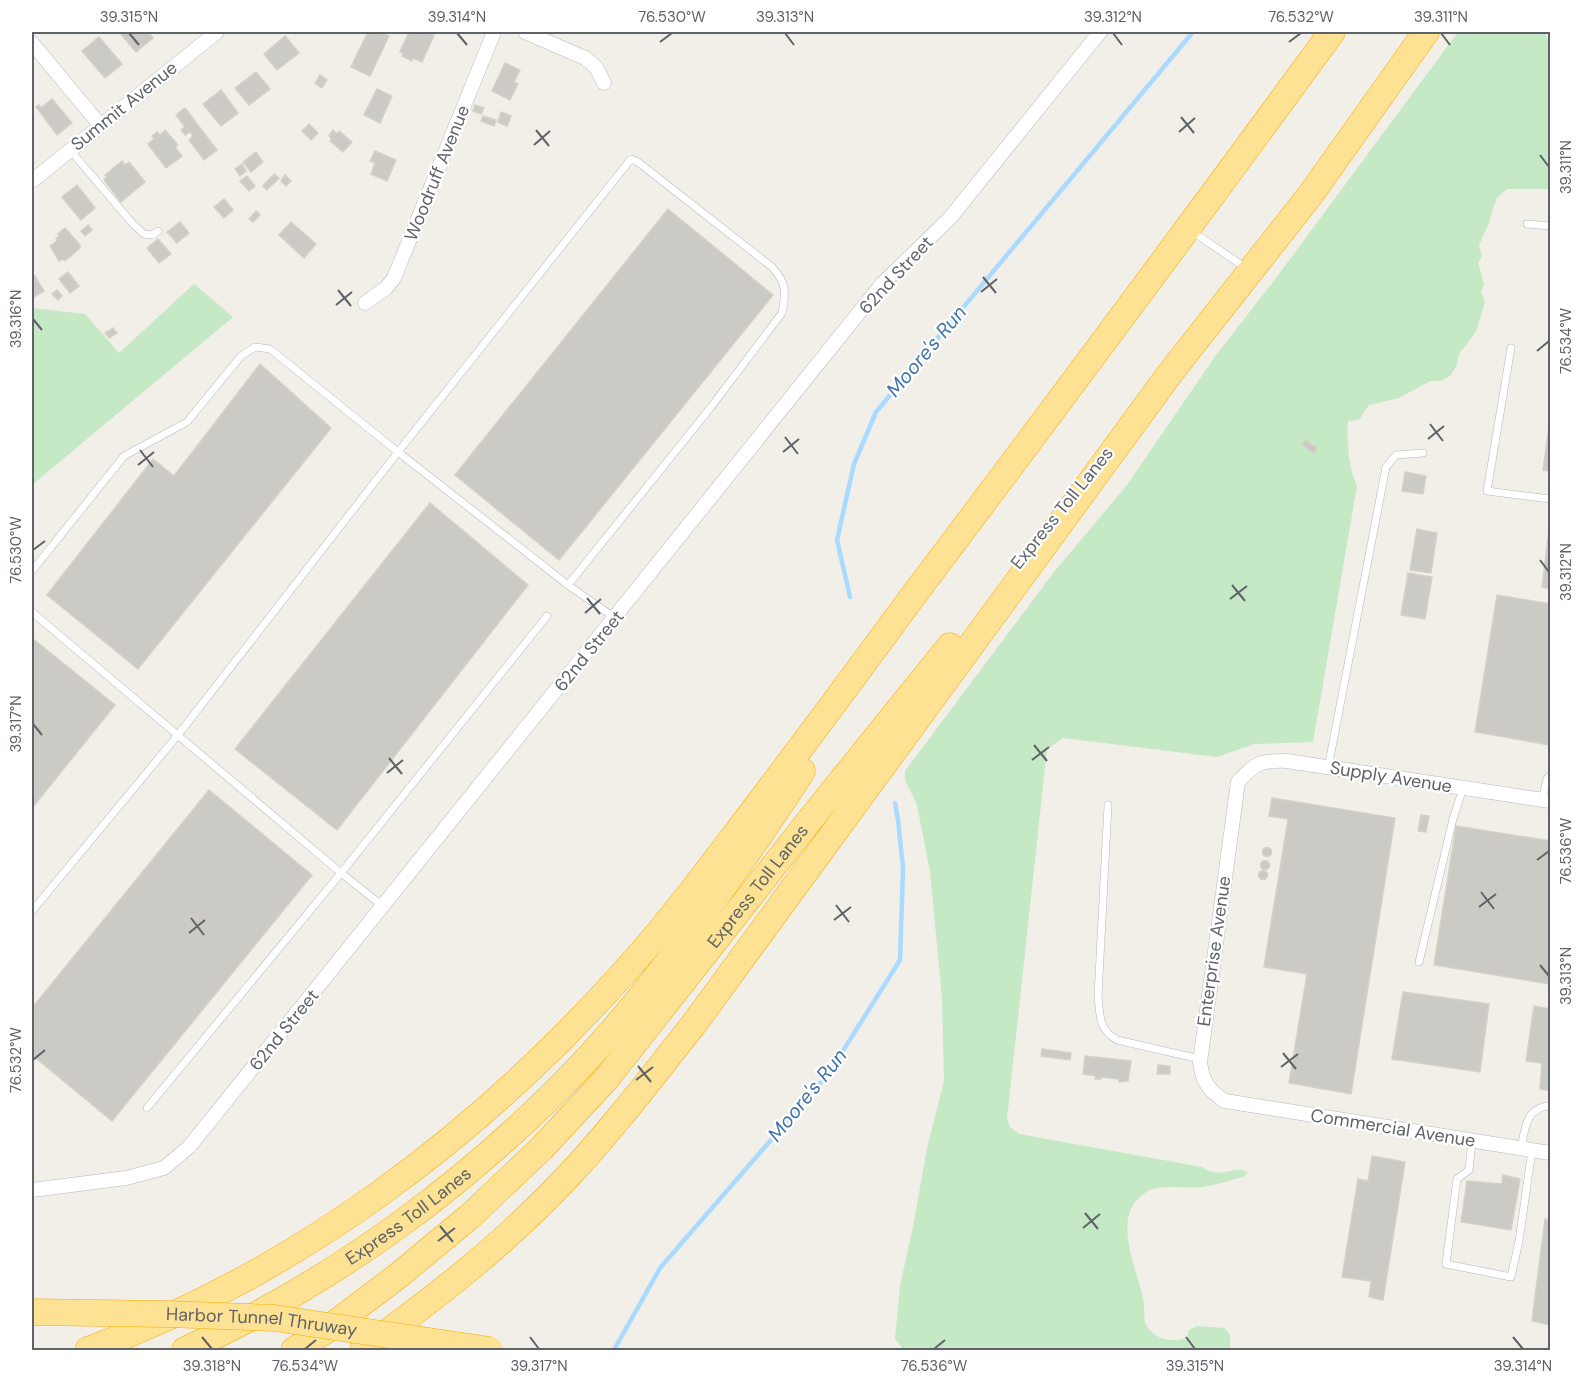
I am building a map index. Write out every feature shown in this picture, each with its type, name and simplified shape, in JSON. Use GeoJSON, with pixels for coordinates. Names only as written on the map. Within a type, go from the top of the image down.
{"type":"FeatureCollection","features":[{"type":"Feature","properties":{"kind":"highway"},"geometry":{"type":"LineString","coordinates":[[88,1350],[189,1309],[281,1257],[352,1212],[419,1164],[506,1093],[566,1036],[660,932],[1188,229],[1332,32]]}},
{"type":"Feature","properties":{"kind":"highway"},"geometry":{"type":"LineString","coordinates":[[363,1350],[426,1305],[496,1246],[571,1173],[629,1106],[693,1024],[1171,372],[1311,194],[1426,32]]}},
{"type":"Feature","properties":{"kind":"highway","name":"Express Toll Lanes"},"geometry":{"type":"LineString","coordinates":[[294,1350],[325,1332],[469,1217],[542,1148],[607,1078],[813,816],[1171,372]]}},
{"type":"Feature","properties":{"kind":"highway","name":"Express Toll Lanes"},"geometry":{"type":"LineString","coordinates":[[185,1350],[293,1294],[397,1226],[487,1156],[562,1086],[626,1015],[694,928],[802,771],[845,688]]}},
{"type":"Feature","properties":{"kind":"highway","name":"Harbor Tunnel Thruway"},"geometry":{"type":"LineString","coordinates":[[32,1312],[274,1318],[490,1350]]}},
{"type":"Feature","properties":{"kind":"street","name":"Summit Avenue"},"geometry":{"type":"LineString","coordinates":[[32,181],[217,32]]}},
{"type":"Feature","properties":{"kind":"street","name":"Woodruff Avenue"},"geometry":{"type":"LineString","coordinates":[[365,303],[386,288],[394,278],[494,32]]}},
{"type":"Feature","properties":{"kind":"street"},"geometry":{"type":"LineString","coordinates":[[525,32],[585,58],[596,67],[604,83]]}},
{"type":"Feature","properties":{"kind":"street","name":"62nd Street"},"geometry":{"type":"LineString","coordinates":[[32,1190],[126,1178],[164,1168],[189,1148],[882,284],[950,218],[1100,32]]}},
{"type":"Feature","properties":{"kind":"street"},"geometry":{"type":"LineString","coordinates":[[32,43],[100,125]]}},
{"type":"Feature","properties":{"kind":"street","name":"Supply Avenue"},"geometry":{"type":"LineString","coordinates":[[1238,782],[1252,766],[1269,760],[1546,801]]}},
{"type":"Feature","properties":{"kind":"street","name":"Enterprise Avenue"},"geometry":{"type":"LineString","coordinates":[[1235,1103],[1218,1096],[1207,1086],[1202,1077],[1200,1059],[1238,782]]}},
{"type":"Feature","properties":{"kind":"street","name":"Commercial Avenue"},"geometry":{"type":"LineString","coordinates":[[1235,1103],[1551,1153]]}},
{"type":"Feature","properties":{"kind":"lane"},"geometry":{"type":"LineString","coordinates":[[70,150],[132,223],[144,234],[152,235],[158,231]]}},
{"type":"Feature","properties":{"kind":"lane"},"geometry":{"type":"LineString","coordinates":[[32,911],[178,735],[398,452],[631,159],[639,162],[772,267],[783,281],[783,307],[782,313],[711,407],[568,585]]}},
{"type":"Feature","properties":{"kind":"lane"},"geometry":{"type":"LineString","coordinates":[[1527,224],[1551,226]]}},
{"type":"Feature","properties":{"kind":"lane"},"geometry":{"type":"LineString","coordinates":[[1188,229],[1251,271]]}},
{"type":"Feature","properties":{"kind":"lane"},"geometry":{"type":"LineString","coordinates":[[32,571],[124,456],[187,422],[241,356],[255,347],[270,349],[568,585],[615,618]]}},
{"type":"Feature","properties":{"kind":"lane"},"geometry":{"type":"LineString","coordinates":[[1510,348],[1487,491],[1551,499]]}},
{"type":"Feature","properties":{"kind":"lane"},"geometry":{"type":"LineString","coordinates":[[1328,768],[1386,467],[1396,455],[1423,453]]}},
{"type":"Feature","properties":{"kind":"lane"},"geometry":{"type":"LineString","coordinates":[[32,612],[384,907]]}},
{"type":"Feature","properties":{"kind":"lane"},"geometry":{"type":"LineString","coordinates":[[147,1108],[341,873],[547,616]]}},
{"type":"Feature","properties":{"kind":"lane"},"geometry":{"type":"LineString","coordinates":[[1546,801],[1547,778],[1551,776]]}},
{"type":"Feature","properties":{"kind":"lane"},"geometry":{"type":"LineString","coordinates":[[1419,962],[1453,819],[1463,788]]}},
{"type":"Feature","properties":{"kind":"lane"},"geometry":{"type":"LineString","coordinates":[[1108,805],[1098,995],[1102,1024],[1106,1033],[1117,1040],[1200,1059]]}},
{"type":"Feature","properties":{"kind":"lane"},"geometry":{"type":"LineString","coordinates":[[1472,1141],[1469,1170],[1457,1179],[1446,1264],[1511,1276],[1530,1114],[1539,1107],[1551,1106]]}},
{"type":"Feature","properties":{"kind":"green space"},"geometry":{"type":"Polygon","coordinates":[[[1458,32],[1545,32],[1550,47],[1550,189],[1507,189],[1497,198],[1479,245],[1482,256],[1478,263],[1484,284],[1481,291],[1485,302],[1476,332],[1459,354],[1457,365],[1450,376],[1441,381],[1430,381],[1399,398],[1369,405],[1359,420],[1348,421],[1349,454],[1357,486],[1313,742],[1254,744],[1217,757],[1063,738],[1047,749],[1007,1119],[1010,1127],[1019,1134],[1202,1167],[1210,1171],[1243,1170],[1248,1173],[1243,1177],[1212,1185],[1161,1187],[1148,1191],[1136,1201],[1130,1212],[1127,1226],[1131,1256],[1143,1298],[1145,1322],[1149,1330],[1164,1339],[1176,1340],[1187,1338],[1189,1330],[1197,1326],[1224,1328],[1230,1334],[1230,1350],[904,1350],[895,1339],[900,1286],[927,1148],[944,1081],[942,999],[930,871],[917,805],[905,780],[905,771],[1054,572],[1127,485],[1216,355],[1276,278],[1458,32]]]}},
{"type":"Feature","properties":{"kind":"green space"},"geometry":{"type":"Polygon","coordinates":[[[194,284],[233,317],[32,485],[32,308],[85,314],[119,353],[194,284]]]}},
{"type":"Feature","properties":{"kind":"building"},"geometry":{"type":"Polygon","coordinates":[[[119,32],[148,32],[153,38],[136,52],[119,32]]]}},
{"type":"Feature","properties":{"kind":"building"},"geometry":{"type":"Polygon","coordinates":[[[368,32],[379,32],[389,36],[370,76],[351,67],[368,32]]]}},
{"type":"Feature","properties":{"kind":"building"},"geometry":{"type":"Polygon","coordinates":[[[409,32],[433,32],[434,35],[422,62],[413,58],[412,61],[402,56],[403,53],[400,52],[409,32]]]}},
{"type":"Feature","properties":{"kind":"building"},"geometry":{"type":"Polygon","coordinates":[[[285,36],[299,53],[277,70],[264,54],[285,36]]]}},
{"type":"Feature","properties":{"kind":"building"},"geometry":{"type":"Polygon","coordinates":[[[99,37],[122,64],[105,78],[82,51],[99,37]]]}},
{"type":"Feature","properties":{"kind":"building"},"geometry":{"type":"Polygon","coordinates":[[[505,63],[520,70],[514,82],[518,84],[510,100],[492,91],[505,63]]]}},
{"type":"Feature","properties":{"kind":"building"},"geometry":{"type":"Polygon","coordinates":[[[256,72],[270,89],[249,105],[235,88],[256,72]]]}},
{"type":"Feature","properties":{"kind":"building"},"geometry":{"type":"Polygon","coordinates":[[[320,75],[327,80],[322,88],[315,83],[320,75]]]}},
{"type":"Feature","properties":{"kind":"building"},"geometry":{"type":"Polygon","coordinates":[[[377,89],[392,96],[380,123],[364,115],[377,89]]]}},
{"type":"Feature","properties":{"kind":"building"},"geometry":{"type":"Polygon","coordinates":[[[221,90],[238,113],[221,126],[203,104],[221,90]]]}},
{"type":"Feature","properties":{"kind":"building"},"geometry":{"type":"Polygon","coordinates":[[[52,99],[72,123],[57,135],[36,107],[39,105],[41,108],[52,99]]]}},
{"type":"Feature","properties":{"kind":"building"},"geometry":{"type":"Polygon","coordinates":[[[475,105],[484,108],[481,114],[473,111],[475,105]]]}},
{"type":"Feature","properties":{"kind":"building"},"geometry":{"type":"Polygon","coordinates":[[[185,108],[217,150],[204,160],[189,140],[193,136],[190,132],[185,135],[181,130],[185,127],[176,115],[185,108]]]}},
{"type":"Feature","properties":{"kind":"building"},"geometry":{"type":"Polygon","coordinates":[[[501,112],[511,116],[507,126],[498,122],[501,112]]]}},
{"type":"Feature","properties":{"kind":"building"},"geometry":{"type":"Polygon","coordinates":[[[483,116],[496,120],[494,126],[481,121],[483,116]]]}},
{"type":"Feature","properties":{"kind":"building"},"geometry":{"type":"Polygon","coordinates":[[[309,124],[318,133],[311,140],[302,131],[309,124]]]}},
{"type":"Feature","properties":{"kind":"building"},"geometry":{"type":"Polygon","coordinates":[[[165,130],[178,145],[175,147],[182,156],[166,168],[148,144],[154,139],[152,136],[157,132],[160,135],[165,130]]]}},
{"type":"Feature","properties":{"kind":"building"},"geometry":{"type":"Polygon","coordinates":[[[333,130],[337,134],[339,131],[352,142],[343,152],[330,141],[332,139],[329,136],[333,130]]]}},
{"type":"Feature","properties":{"kind":"building"},"geometry":{"type":"Polygon","coordinates":[[[375,151],[396,160],[387,181],[371,174],[375,163],[370,161],[375,151]]]}},
{"type":"Feature","properties":{"kind":"building"},"geometry":{"type":"Polygon","coordinates":[[[256,152],[263,162],[251,172],[243,162],[256,152]]]}},
{"type":"Feature","properties":{"kind":"building"},"geometry":{"type":"Polygon","coordinates":[[[122,161],[125,165],[129,162],[145,182],[121,202],[104,180],[107,177],[105,175],[122,161]]]}},
{"type":"Feature","properties":{"kind":"building"},"geometry":{"type":"Polygon","coordinates":[[[242,164],[246,171],[240,176],[235,169],[242,164]]]}},
{"type":"Feature","properties":{"kind":"building"},"geometry":{"type":"Polygon","coordinates":[[[274,174],[279,178],[267,190],[263,186],[274,174]]]}},
{"type":"Feature","properties":{"kind":"building"},"geometry":{"type":"Polygon","coordinates":[[[285,175],[291,181],[286,186],[281,181],[285,175]]]}},
{"type":"Feature","properties":{"kind":"building"},"geometry":{"type":"Polygon","coordinates":[[[247,176],[255,186],[249,191],[240,181],[247,176]]]}},
{"type":"Feature","properties":{"kind":"building"},"geometry":{"type":"Polygon","coordinates":[[[77,185],[95,208],[81,220],[62,197],[77,185]]]}},
{"type":"Feature","properties":{"kind":"building"},"geometry":{"type":"Polygon","coordinates":[[[224,199],[233,210],[224,218],[214,207],[224,199]]]}},
{"type":"Feature","properties":{"kind":"building"},"geometry":{"type":"Polygon","coordinates":[[[668,209],[773,295],[559,560],[455,475],[668,209]]]}},
{"type":"Feature","properties":{"kind":"building"},"geometry":{"type":"Polygon","coordinates":[[[256,211],[260,215],[253,222],[249,219],[256,211]]]}},
{"type":"Feature","properties":{"kind":"building"},"geometry":{"type":"Polygon","coordinates":[[[180,222],[189,233],[177,243],[167,232],[180,222]]]}},
{"type":"Feature","properties":{"kind":"building"},"geometry":{"type":"Polygon","coordinates":[[[291,222],[316,244],[304,258],[279,235],[291,222]]]}},
{"type":"Feature","properties":{"kind":"building"},"geometry":{"type":"Polygon","coordinates":[[[88,225],[92,230],[85,236],[81,231],[88,225]]]}},
{"type":"Feature","properties":{"kind":"building"},"geometry":{"type":"Polygon","coordinates":[[[65,228],[80,248],[65,261],[63,259],[59,261],[50,246],[57,241],[58,234],[65,228]]]}},
{"type":"Feature","properties":{"kind":"building"},"geometry":{"type":"Polygon","coordinates":[[[158,239],[171,254],[159,263],[147,248],[158,239]]]}},
{"type":"Feature","properties":{"kind":"building"},"geometry":{"type":"Polygon","coordinates":[[[68,272],[79,286],[70,293],[59,279],[68,272]]]}},
{"type":"Feature","properties":{"kind":"building"},"geometry":{"type":"Polygon","coordinates":[[[35,276],[44,291],[32,298],[32,278],[35,276]]]}},
{"type":"Feature","properties":{"kind":"building"},"geometry":{"type":"Polygon","coordinates":[[[57,290],[62,296],[58,300],[52,294],[57,290]]]}},
{"type":"Feature","properties":{"kind":"building"},"geometry":{"type":"Polygon","coordinates":[[[113,328],[117,333],[109,338],[105,333],[113,328]]]}},
{"type":"Feature","properties":{"kind":"building"},"geometry":{"type":"Polygon","coordinates":[[[260,364],[331,428],[138,669],[47,595],[153,459],[174,476],[260,364]]]}},
{"type":"Feature","properties":{"kind":"building"},"geometry":{"type":"Polygon","coordinates":[[[1550,419],[1550,471],[1543,470],[1550,419]]]}},
{"type":"Feature","properties":{"kind":"building"},"geometry":{"type":"Polygon","coordinates":[[[1305,440],[1317,448],[1314,453],[1302,445],[1305,440]]]}},
{"type":"Feature","properties":{"kind":"building"},"geometry":{"type":"Polygon","coordinates":[[[1405,472],[1426,476],[1423,494],[1402,491],[1405,472]]]}},
{"type":"Feature","properties":{"kind":"building"},"geometry":{"type":"Polygon","coordinates":[[[430,503],[528,585],[337,830],[235,749],[430,503]]]}},
{"type":"Feature","properties":{"kind":"building"},"geometry":{"type":"Polygon","coordinates":[[[1550,522],[1550,589],[1542,587],[1550,522]]]}},
{"type":"Feature","properties":{"kind":"building"},"geometry":{"type":"Polygon","coordinates":[[[1417,529],[1437,533],[1431,573],[1410,570],[1417,529]]]}},
{"type":"Feature","properties":{"kind":"building"},"geometry":{"type":"Polygon","coordinates":[[[1408,573],[1432,577],[1425,619],[1401,615],[1408,573]]]}},
{"type":"Feature","properties":{"kind":"building"},"geometry":{"type":"Polygon","coordinates":[[[1497,595],[1550,604],[1550,745],[1475,732],[1497,595]]]}},
{"type":"Feature","properties":{"kind":"building"},"geometry":{"type":"Polygon","coordinates":[[[32,638],[115,705],[32,808],[32,638]]]}},
{"type":"Feature","properties":{"kind":"building"},"geometry":{"type":"Polygon","coordinates":[[[209,790],[312,875],[112,1121],[32,1055],[32,1008],[209,790]]]}},
{"type":"Feature","properties":{"kind":"building"},"geometry":{"type":"Polygon","coordinates":[[[1272,798],[1395,818],[1351,1094],[1289,1083],[1307,974],[1264,967],[1288,819],[1269,816],[1272,798]]]}},
{"type":"Feature","properties":{"kind":"building"},"geometry":{"type":"Polygon","coordinates":[[[1421,815],[1429,816],[1426,832],[1418,831],[1421,815]]]}},
{"type":"Feature","properties":{"kind":"building"},"geometry":{"type":"Polygon","coordinates":[[[1456,826],[1550,841],[1550,984],[1434,965],[1456,826]]]}},
{"type":"Feature","properties":{"kind":"building"},"geometry":{"type":"Polygon","coordinates":[[[1267,847],[1272,852],[1267,857],[1262,852],[1267,847]]]}},
{"type":"Feature","properties":{"kind":"building"},"geometry":{"type":"Polygon","coordinates":[[[1265,860],[1270,865],[1265,870],[1260,865],[1265,860]]]}},
{"type":"Feature","properties":{"kind":"building"},"geometry":{"type":"Polygon","coordinates":[[[1263,870],[1268,875],[1263,880],[1258,875],[1263,870]]]}},
{"type":"Feature","properties":{"kind":"building"},"geometry":{"type":"Polygon","coordinates":[[[1403,992],[1489,1004],[1480,1072],[1392,1059],[1403,992]]]}},
{"type":"Feature","properties":{"kind":"building"},"geometry":{"type":"Polygon","coordinates":[[[1534,1006],[1550,1009],[1550,1091],[1540,1089],[1542,1063],[1526,1061],[1534,1006]]]}},
{"type":"Feature","properties":{"kind":"building"},"geometry":{"type":"Polygon","coordinates":[[[1042,1049],[1071,1053],[1070,1060],[1041,1056],[1042,1049]]]}},
{"type":"Feature","properties":{"kind":"building"},"geometry":{"type":"Polygon","coordinates":[[[1085,1056],[1131,1061],[1128,1081],[1119,1082],[1119,1079],[1101,1077],[1101,1079],[1095,1079],[1096,1076],[1083,1074],[1085,1056]]]}},
{"type":"Feature","properties":{"kind":"building"},"geometry":{"type":"Polygon","coordinates":[[[1158,1065],[1170,1066],[1170,1074],[1157,1074],[1158,1065]]]}},
{"type":"Feature","properties":{"kind":"building"},"geometry":{"type":"Polygon","coordinates":[[[1372,1156],[1405,1162],[1383,1300],[1369,1297],[1371,1281],[1342,1277],[1358,1179],[1368,1181],[1372,1156]]]}},
{"type":"Feature","properties":{"kind":"building"},"geometry":{"type":"Polygon","coordinates":[[[1503,1175],[1520,1179],[1511,1230],[1461,1222],[1467,1181],[1502,1184],[1503,1175]]]}},
{"type":"Feature","properties":{"kind":"building"},"geometry":{"type":"Polygon","coordinates":[[[1545,1219],[1550,1221],[1550,1325],[1532,1321],[1545,1219]]]}},
{"type":"Feature","properties":{"kind":"waterway","name":"Moore's Run"},"geometry":{"type":"LineString","coordinates":[[850,597],[837,540],[854,464],[876,412],[1193,32]]}},
{"type":"Feature","properties":{"kind":"waterway","name":"Moore's Run"},"geometry":{"type":"LineString","coordinates":[[614,1350],[660,1268],[829,1073],[900,960],[903,868],[895,803]]}}]}
